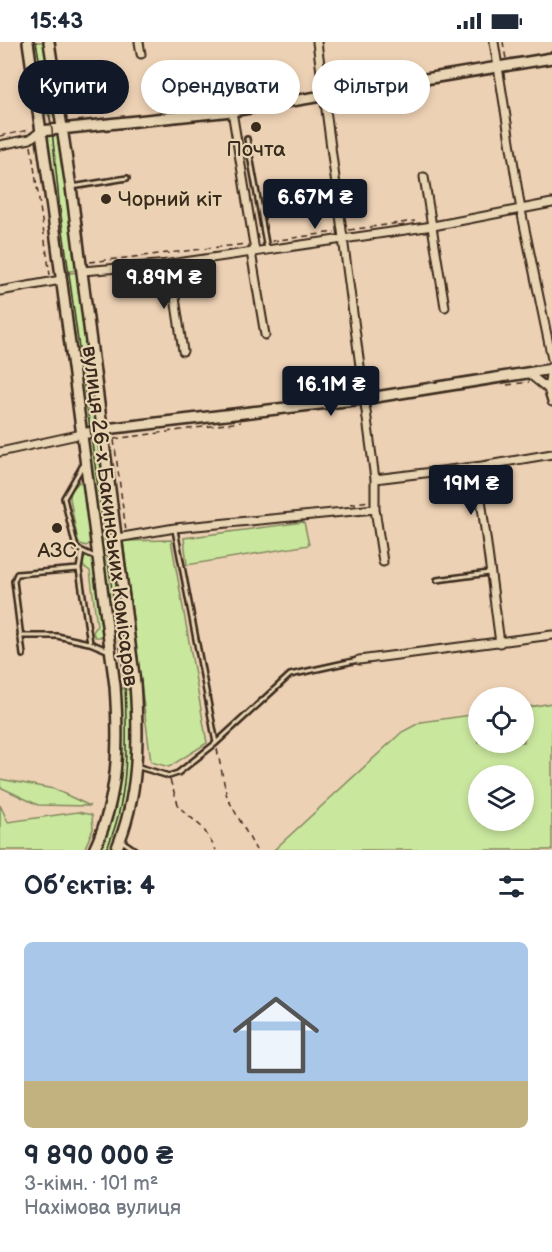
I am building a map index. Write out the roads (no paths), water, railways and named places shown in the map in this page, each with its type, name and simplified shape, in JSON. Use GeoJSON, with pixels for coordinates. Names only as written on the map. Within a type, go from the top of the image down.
{"type":"FeatureCollection","features":[{"type":"Feature","properties":{"kind":"street","name":"вулиця 26-х Бакинських Комісаров"},"geometry":{"type":"LineString","coordinates":[[28,42],[115,686],[118,728],[115,776],[111,801],[94,850]]}},
{"type":"Feature","properties":{"kind":"street","name":"вулиця 26-х Бакинських Комісаров"},"geometry":{"type":"LineString","coordinates":[[49,42],[71,187],[135,684],[137,767],[121,839],[116,850]]}},
{"type":"Feature","properties":{"kind":"street"},"geometry":{"type":"LineString","coordinates":[[139,42],[141,54]]}},
{"type":"Feature","properties":{"kind":"street"},"geometry":{"type":"LineString","coordinates":[[317,42],[319,60]]}},
{"type":"Feature","properties":{"kind":"street"},"geometry":{"type":"LineString","coordinates":[[494,42],[503,68],[521,210],[552,360]]}},
{"type":"Feature","properties":{"kind":"street"},"geometry":{"type":"LineString","coordinates":[[430,79],[552,58]]}},
{"type":"Feature","properties":{"kind":"street"},"geometry":{"type":"LineString","coordinates":[[0,145],[30,139],[41,131],[204,114]]}},
{"type":"Feature","properties":{"kind":"street"},"geometry":{"type":"LineString","coordinates":[[232,114],[265,335]]}},
{"type":"Feature","properties":{"kind":"street"},"geometry":{"type":"LineString","coordinates":[[326,114],[375,479],[375,509],[383,562]]}},
{"type":"Feature","properties":{"kind":"street"},"geometry":{"type":"LineString","coordinates":[[424,177],[445,307]]}},
{"type":"Feature","properties":{"kind":"street"},"geometry":{"type":"LineString","coordinates":[[82,271],[170,264],[266,246],[521,210],[552,203]]}},
{"type":"Feature","properties":{"kind":"street"},"geometry":{"type":"LineString","coordinates":[[170,264],[183,351]]}},
{"type":"Feature","properties":{"kind":"street"},"geometry":{"type":"LineString","coordinates":[[0,291],[61,280]]}},
{"type":"Feature","properties":{"kind":"street"},"geometry":{"type":"LineString","coordinates":[[0,452],[114,428],[363,399],[551,368],[548,389],[552,402]]}},
{"type":"Feature","properties":{"kind":"street"},"geometry":{"type":"LineString","coordinates":[[528,373],[548,389]]}},
{"type":"Feature","properties":{"kind":"street"},"geometry":{"type":"LineString","coordinates":[[375,479],[482,466],[552,454]]}},
{"type":"Feature","properties":{"kind":"street"},"geometry":{"type":"LineString","coordinates":[[482,466],[481,499],[493,573],[500,643]]}},
{"type":"Feature","properties":{"kind":"street"},"geometry":{"type":"LineString","coordinates":[[117,538],[175,528],[375,509]]}},
{"type":"Feature","properties":{"kind":"street"},"geometry":{"type":"LineString","coordinates":[[359,660],[552,635]]}},
{"type":"Feature","properties":{"kind":"street"},"geometry":{"type":"LineString","coordinates":[[109,641],[130,640]]}},
{"type":"Feature","properties":{"kind":"street"},"geometry":{"type":"LineString","coordinates":[[115,686],[135,684]]}},
{"type":"Feature","properties":{"kind":"lane"},"geometry":{"type":"LineString","coordinates":[[248,139],[266,246]]}},
{"type":"Feature","properties":{"kind":"lane"},"geometry":{"type":"LineString","coordinates":[[71,187],[127,178]]}},
{"type":"Feature","properties":{"kind":"lane"},"geometry":{"type":"LineString","coordinates":[[85,461],[64,498],[76,548],[98,558]]}},
{"type":"Feature","properties":{"kind":"lane"},"geometry":{"type":"LineString","coordinates":[[175,528],[216,743]]}},
{"type":"Feature","properties":{"kind":"lane"},"geometry":{"type":"LineString","coordinates":[[82,551],[79,568],[90,643]]}},
{"type":"Feature","properties":{"kind":"lane"},"geometry":{"type":"LineString","coordinates":[[23,655],[14,581],[17,574],[79,568]]}},
{"type":"Feature","properties":{"kind":"lane"},"geometry":{"type":"LineString","coordinates":[[437,580],[493,573]]}},
{"type":"Feature","properties":{"kind":"lane"},"geometry":{"type":"LineString","coordinates":[[20,636],[57,636],[90,643],[111,652]]}},
{"type":"Feature","properties":{"kind":"lane"},"geometry":{"type":"LineString","coordinates":[[137,767],[169,776],[178,773],[216,743],[290,675],[359,660]]}},
{"type":"Feature","properties":{"kind":"lane"},"geometry":{"type":"LineString","coordinates":[[121,839],[135,850]]}},
{"type":"Feature","properties":{"kind":"tram line"},"geometry":{"type":"LineString","coordinates":[[36,42],[52,130],[59,201],[125,685],[126,748],[123,790],[114,831],[106,850]]}},
{"type":"Feature","properties":{"kind":"place","name":"Почта"},"geometry":{"type":"Point","coordinates":[256,127]}},
{"type":"Feature","properties":{"kind":"place","name":"Чорний кіт"},"geometry":{"type":"Point","coordinates":[106,199]}},
{"type":"Feature","properties":{"kind":"place","name":"АЗС"},"geometry":{"type":"Point","coordinates":[57,528]}}]}
